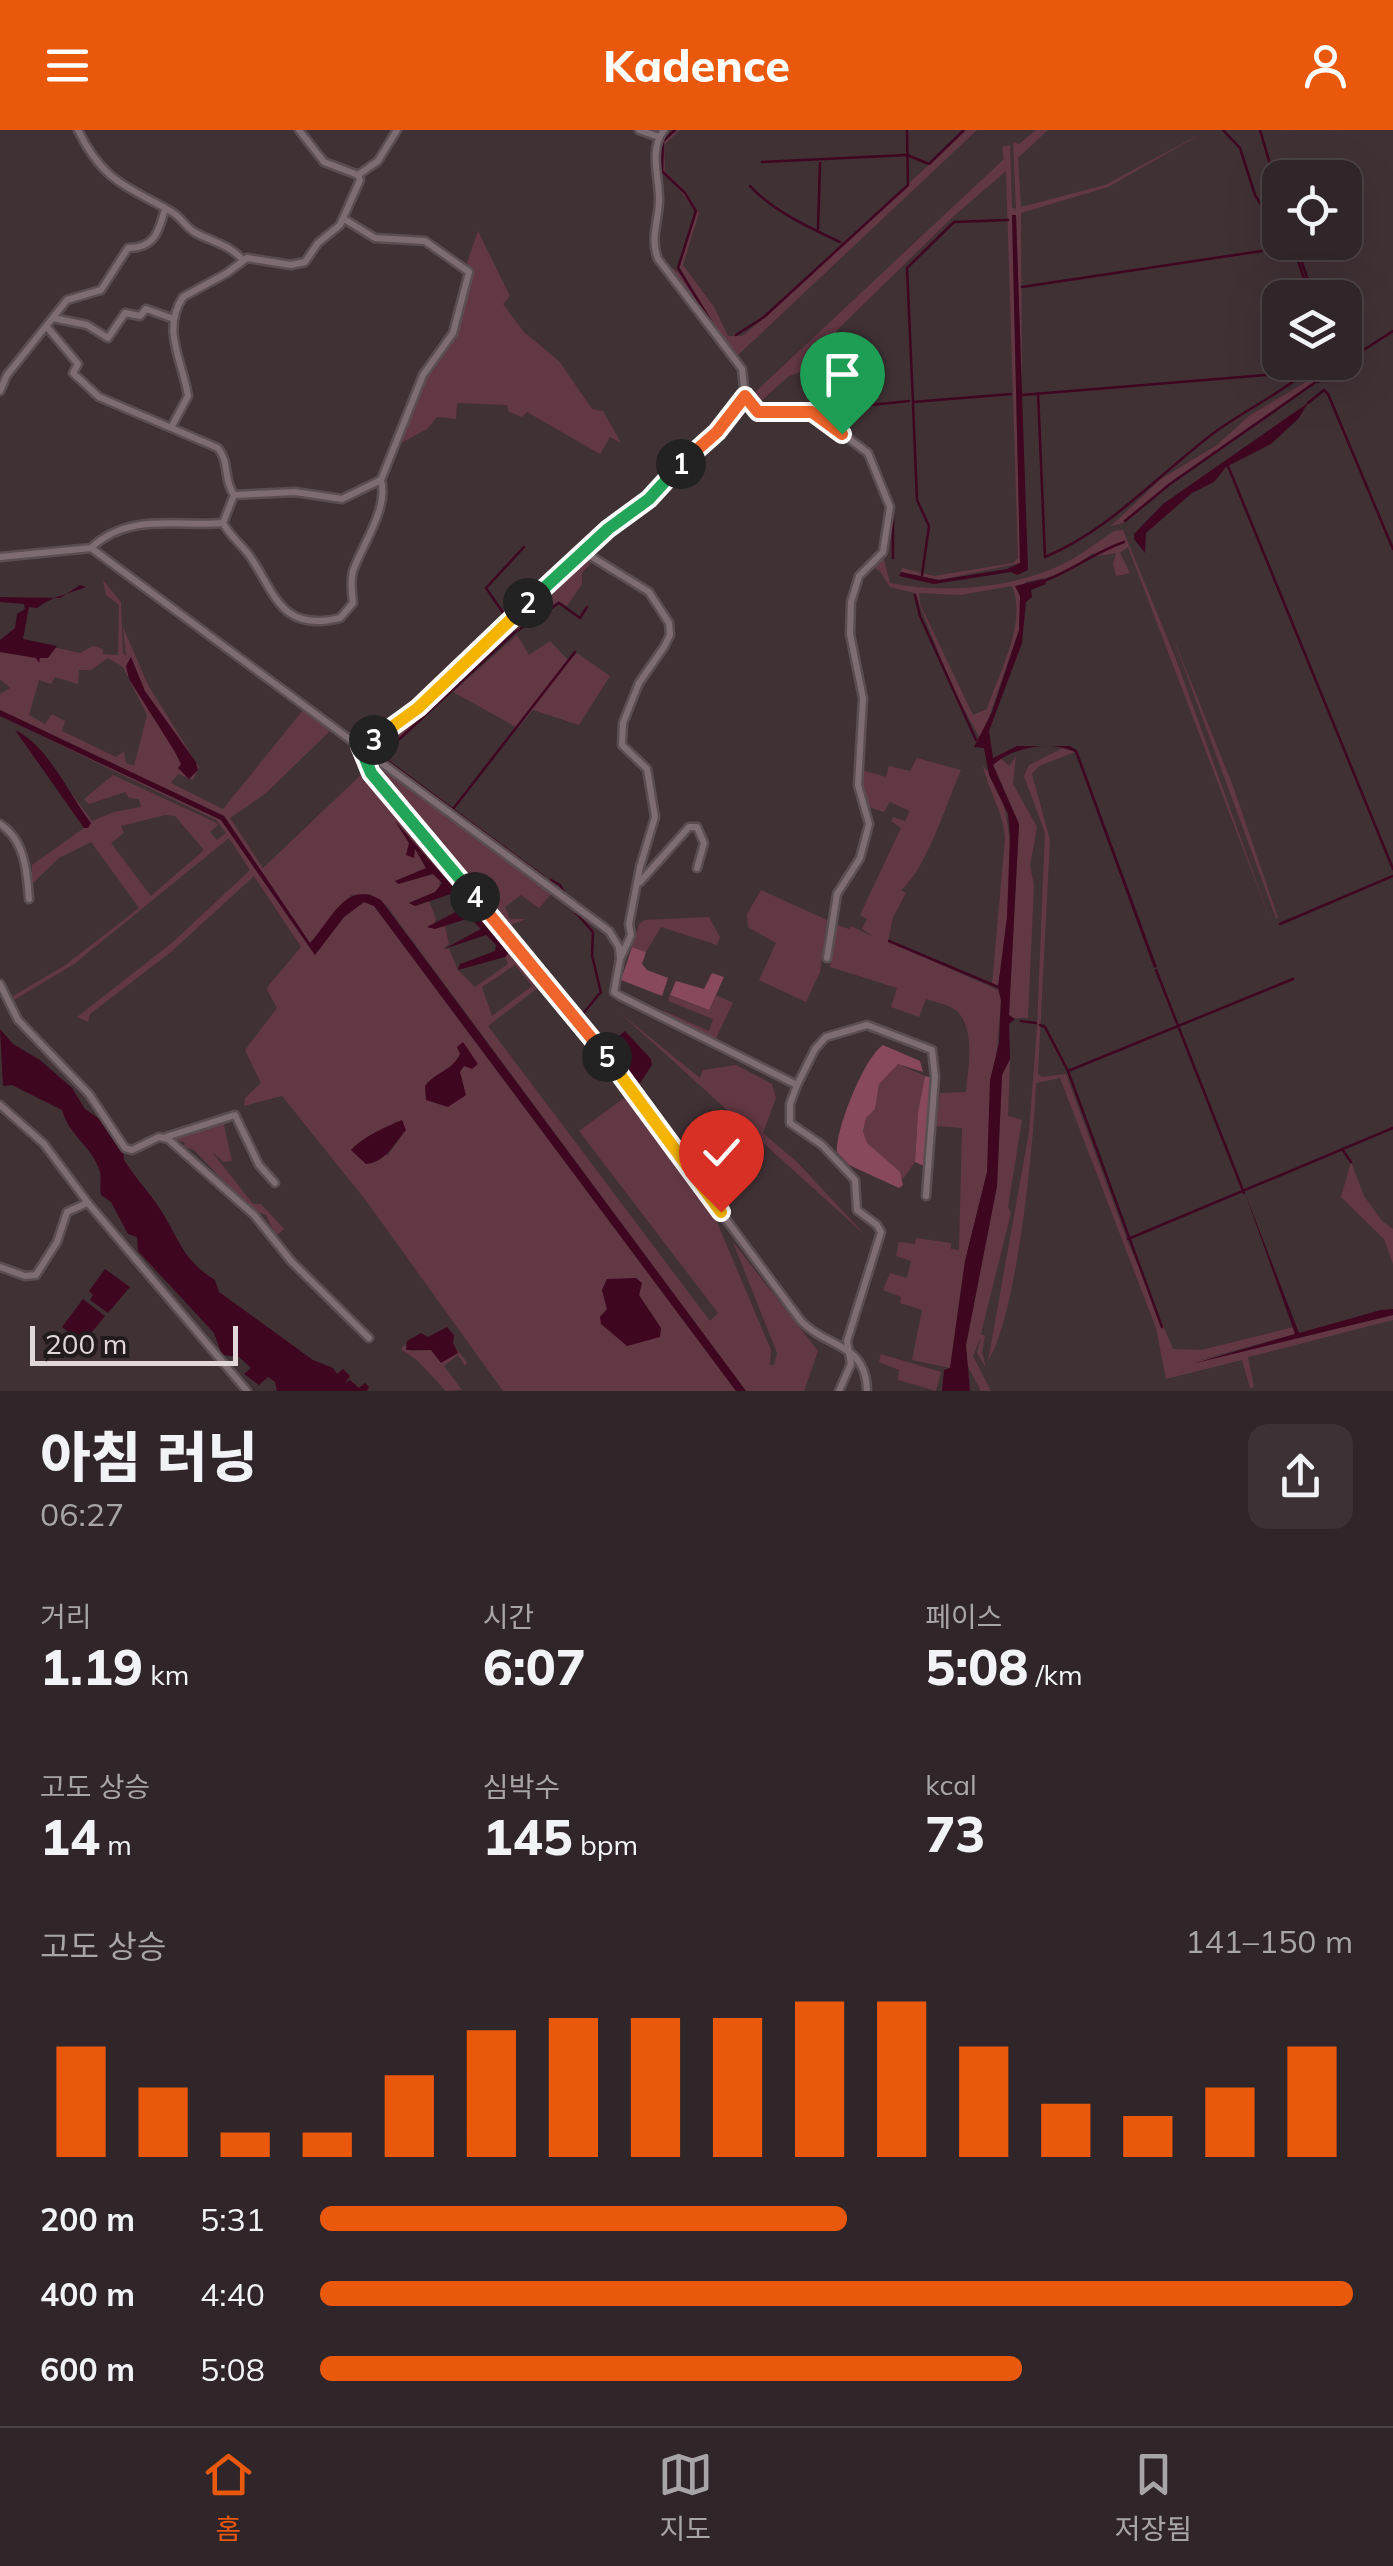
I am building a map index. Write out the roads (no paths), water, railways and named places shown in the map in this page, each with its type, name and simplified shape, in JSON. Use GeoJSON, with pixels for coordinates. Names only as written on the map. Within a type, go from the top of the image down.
{"type":"FeatureCollection","features":[{"type":"Feature","properties":{"kind":"street"},"geometry":{"type":"LineString","coordinates":[[78,130],[112,178],[176,213],[192,230],[230,246],[244,260]]}},
{"type":"Feature","properties":{"kind":"street"},"geometry":{"type":"LineString","coordinates":[[300,130],[324,162],[358,176]]}},
{"type":"Feature","properties":{"kind":"street"},"geometry":{"type":"LineString","coordinates":[[358,176],[378,161],[396,130]]}},
{"type":"Feature","properties":{"kind":"street"},"geometry":{"type":"LineString","coordinates":[[638,130],[658,138]]}},
{"type":"Feature","properties":{"kind":"street"},"geometry":{"type":"LineString","coordinates":[[664,130],[655,154],[659,207],[653,246],[658,259],[742,369],[745,396],[758,412],[800,410],[823,419],[868,453],[890,507],[883,552],[859,576],[851,602],[850,634],[863,698],[858,785],[869,824],[860,858],[833,906],[827,958]]}},
{"type":"Feature","properties":{"kind":"street"},"geometry":{"type":"LineString","coordinates":[[172,426],[188,392],[175,355],[174,320],[179,302],[188,292],[227,274],[251,256],[301,264],[344,219],[360,180],[358,176]]}},
{"type":"Feature","properties":{"kind":"street"},"geometry":{"type":"LineString","coordinates":[[0,392],[7,375],[72,295],[92,295],[102,290],[128,248],[144,247],[158,234],[165,209]]}},
{"type":"Feature","properties":{"kind":"street"},"geometry":{"type":"LineString","coordinates":[[234,495],[295,492],[342,499],[381,480],[424,375],[453,334],[469,272],[425,241],[374,238],[344,219]]}},
{"type":"Feature","properties":{"kind":"street"},"geometry":{"type":"LineString","coordinates":[[53,318],[87,325],[108,338],[126,312],[140,316],[146,309],[174,320]]}},
{"type":"Feature","properties":{"kind":"street"},"geometry":{"type":"LineString","coordinates":[[47,327],[78,364],[73,373],[99,397],[218,448],[226,459],[228,486],[234,495]]}},
{"type":"Feature","properties":{"kind":"street"},"geometry":{"type":"LineString","coordinates":[[360,746],[418,708],[584,552],[649,499],[668,476],[717,432],[745,396]]}},
{"type":"Feature","properties":{"kind":"street"},"geometry":{"type":"LineString","coordinates":[[0,557],[91,548],[105,536],[136,523],[223,524],[248,552],[280,606],[315,619],[340,618],[352,603],[352,576],[374,522],[384,488],[381,480]]}},
{"type":"Feature","properties":{"kind":"street"},"geometry":{"type":"LineString","coordinates":[[223,524],[234,495]]}},
{"type":"Feature","properties":{"kind":"street"},"geometry":{"type":"LineString","coordinates":[[91,548],[596,920],[615,939],[620,959]]}},
{"type":"Feature","properties":{"kind":"street"},"geometry":{"type":"LineString","coordinates":[[584,552],[648,592],[668,623],[670,635],[640,682],[621,734],[622,746],[647,769],[655,817],[629,924],[632,935],[620,959],[614,986],[620,996],[797,1085]]}},
{"type":"Feature","properties":{"kind":"street"},"geometry":{"type":"LineString","coordinates":[[360,746],[371,773],[602,1051],[801,1321],[813,1333],[850,1350],[864,1367],[867,1391]]}},
{"type":"Feature","properties":{"kind":"street"},"geometry":{"type":"LineString","coordinates":[[0,824],[25,859],[29,899]]}},
{"type":"Feature","properties":{"kind":"street"},"geometry":{"type":"LineString","coordinates":[[640,883],[689,826],[696,827],[704,844],[697,868]]}},
{"type":"Feature","properties":{"kind":"street"},"geometry":{"type":"LineString","coordinates":[[0,984],[18,1020],[89,1094],[124,1148],[132,1150],[191,1126],[235,1115],[260,1165],[275,1183]]}},
{"type":"Feature","properties":{"kind":"street"},"geometry":{"type":"LineString","coordinates":[[838,1391],[850,1364],[847,1340],[881,1232],[878,1225],[857,1210],[855,1180],[822,1146],[790,1123],[790,1104],[797,1085],[820,1042],[867,1026],[932,1050],[935,1076],[926,1196]]}},
{"type":"Feature","properties":{"kind":"street"},"geometry":{"type":"LineString","coordinates":[[0,1105],[44,1144],[88,1203],[248,1391]]}},
{"type":"Feature","properties":{"kind":"street"},"geometry":{"type":"LineString","coordinates":[[165,1138],[254,1215],[291,1261],[369,1338]]}},
{"type":"Feature","properties":{"kind":"street"},"geometry":{"type":"LineString","coordinates":[[0,1267],[25,1276],[36,1275],[56,1242],[67,1212],[88,1203]]}},
{"type":"Feature","properties":{"kind":"waterway"},"geometry":{"type":"LineString","coordinates":[[675,130],[663,141],[662,171],[685,193],[696,211],[678,268],[720,336]]}},
{"type":"Feature","properties":{"kind":"waterway"},"geometry":{"type":"LineString","coordinates":[[736,335],[764,317],[908,185],[907,130]]}},
{"type":"Feature","properties":{"kind":"waterway"},"geometry":{"type":"LineString","coordinates":[[762,162],[907,155],[929,164],[964,130]]}},
{"type":"Feature","properties":{"kind":"waterway"},"geometry":{"type":"LineString","coordinates":[[1223,130],[1240,148],[1262,206]]}},
{"type":"Feature","properties":{"kind":"waterway"},"geometry":{"type":"LineString","coordinates":[[1260,130],[1269,160]]}},
{"type":"Feature","properties":{"kind":"waterway"},"geometry":{"type":"LineString","coordinates":[[818,230],[820,163]]}},
{"type":"Feature","properties":{"kind":"waterway"},"geometry":{"type":"LineString","coordinates":[[750,186],[781,211],[840,242]]}},
{"type":"Feature","properties":{"kind":"waterway"},"geometry":{"type":"LineString","coordinates":[[1008,220],[954,222],[907,268],[913,402],[1011,394]]}},
{"type":"Feature","properties":{"kind":"waterway"},"geometry":{"type":"LineString","coordinates":[[1022,287],[1262,251]]}},
{"type":"Feature","properties":{"kind":"waterway"},"geometry":{"type":"LineString","coordinates":[[1298,260],[1304,280]]}},
{"type":"Feature","properties":{"kind":"waterway"},"geometry":{"type":"LineString","coordinates":[[1301,260],[1308,280]]}},
{"type":"Feature","properties":{"kind":"waterway"},"geometry":{"type":"LineString","coordinates":[[1362,351],[1393,331]]}},
{"type":"Feature","properties":{"kind":"waterway"},"geometry":{"type":"LineString","coordinates":[[1022,395],[1262,375]]}},
{"type":"Feature","properties":{"kind":"waterway"},"geometry":{"type":"LineString","coordinates":[[1038,393],[1045,557],[1091,532],[1215,432],[1295,380]]}},
{"type":"Feature","properties":{"kind":"waterway"},"geometry":{"type":"LineString","coordinates":[[1125,521],[1170,484],[1319,380]]}},
{"type":"Feature","properties":{"kind":"waterway"},"geometry":{"type":"LineString","coordinates":[[843,384],[871,405],[909,401]]}},
{"type":"Feature","properties":{"kind":"waterway"},"geometry":{"type":"LineString","coordinates":[[1308,403],[1324,390],[1328,394],[1393,549]]}},
{"type":"Feature","properties":{"kind":"waterway"},"geometry":{"type":"LineString","coordinates":[[913,404],[917,500],[929,526],[922,575]]}},
{"type":"Feature","properties":{"kind":"waterway"},"geometry":{"type":"LineString","coordinates":[[759,405],[812,407],[836,425]]}},
{"type":"Feature","properties":{"kind":"waterway"},"geometry":{"type":"LineString","coordinates":[[875,461],[890,500]]}},
{"type":"Feature","properties":{"kind":"waterway"},"geometry":{"type":"LineString","coordinates":[[1228,466],[1393,869]]}},
{"type":"Feature","properties":{"kind":"waterway"},"geometry":{"type":"LineString","coordinates":[[893,508],[893,558]]}},
{"type":"Feature","properties":{"kind":"waterway"},"geometry":{"type":"LineString","coordinates":[[1044,581],[1124,542]]}},
{"type":"Feature","properties":{"kind":"waterway"},"geometry":{"type":"LineString","coordinates":[[506,617],[486,588],[524,547]]}},
{"type":"Feature","properties":{"kind":"waterway"},"geometry":{"type":"LineString","coordinates":[[915,595],[920,616],[976,740]]}},
{"type":"Feature","properties":{"kind":"waterway"},"geometry":{"type":"LineString","coordinates":[[544,877],[381,756],[514,633],[559,603],[580,618],[587,607]]}},
{"type":"Feature","properties":{"kind":"waterway"},"geometry":{"type":"LineString","coordinates":[[453,809],[575,652]]}},
{"type":"Feature","properties":{"kind":"waterway"},"geometry":{"type":"LineString","coordinates":[[1280,924],[1393,876]]}},
{"type":"Feature","properties":{"kind":"waterway"},"geometry":{"type":"LineString","coordinates":[[551,880],[565,894]]}},
{"type":"Feature","properties":{"kind":"waterway"},"geometry":{"type":"LineString","coordinates":[[569,905],[593,932],[592,955],[601,993]]}},
{"type":"Feature","properties":{"kind":"waterway"},"geometry":{"type":"LineString","coordinates":[[889,941],[998,987]]}},
{"type":"Feature","properties":{"kind":"waterway"},"geometry":{"type":"LineString","coordinates":[[1156,970],[1244,1193]]}},
{"type":"Feature","properties":{"kind":"waterway"},"geometry":{"type":"LineString","coordinates":[[1068,1071],[1293,979]]}},
{"type":"Feature","properties":{"kind":"waterway"},"geometry":{"type":"LineString","coordinates":[[599,994],[579,1019],[609,1042]]}},
{"type":"Feature","properties":{"kind":"waterway"},"geometry":{"type":"LineString","coordinates":[[1021,1021],[1036,1023]]}},
{"type":"Feature","properties":{"kind":"waterway"},"geometry":{"type":"LineString","coordinates":[[1040,1025],[1045,1027],[1068,1071],[1162,1327]]}},
{"type":"Feature","properties":{"kind":"waterway"},"geometry":{"type":"LineString","coordinates":[[1128,1239],[1393,1128]]}},
{"type":"Feature","properties":{"kind":"waterway"},"geometry":{"type":"LineString","coordinates":[[1342,1149],[1351,1162]]}}]}
